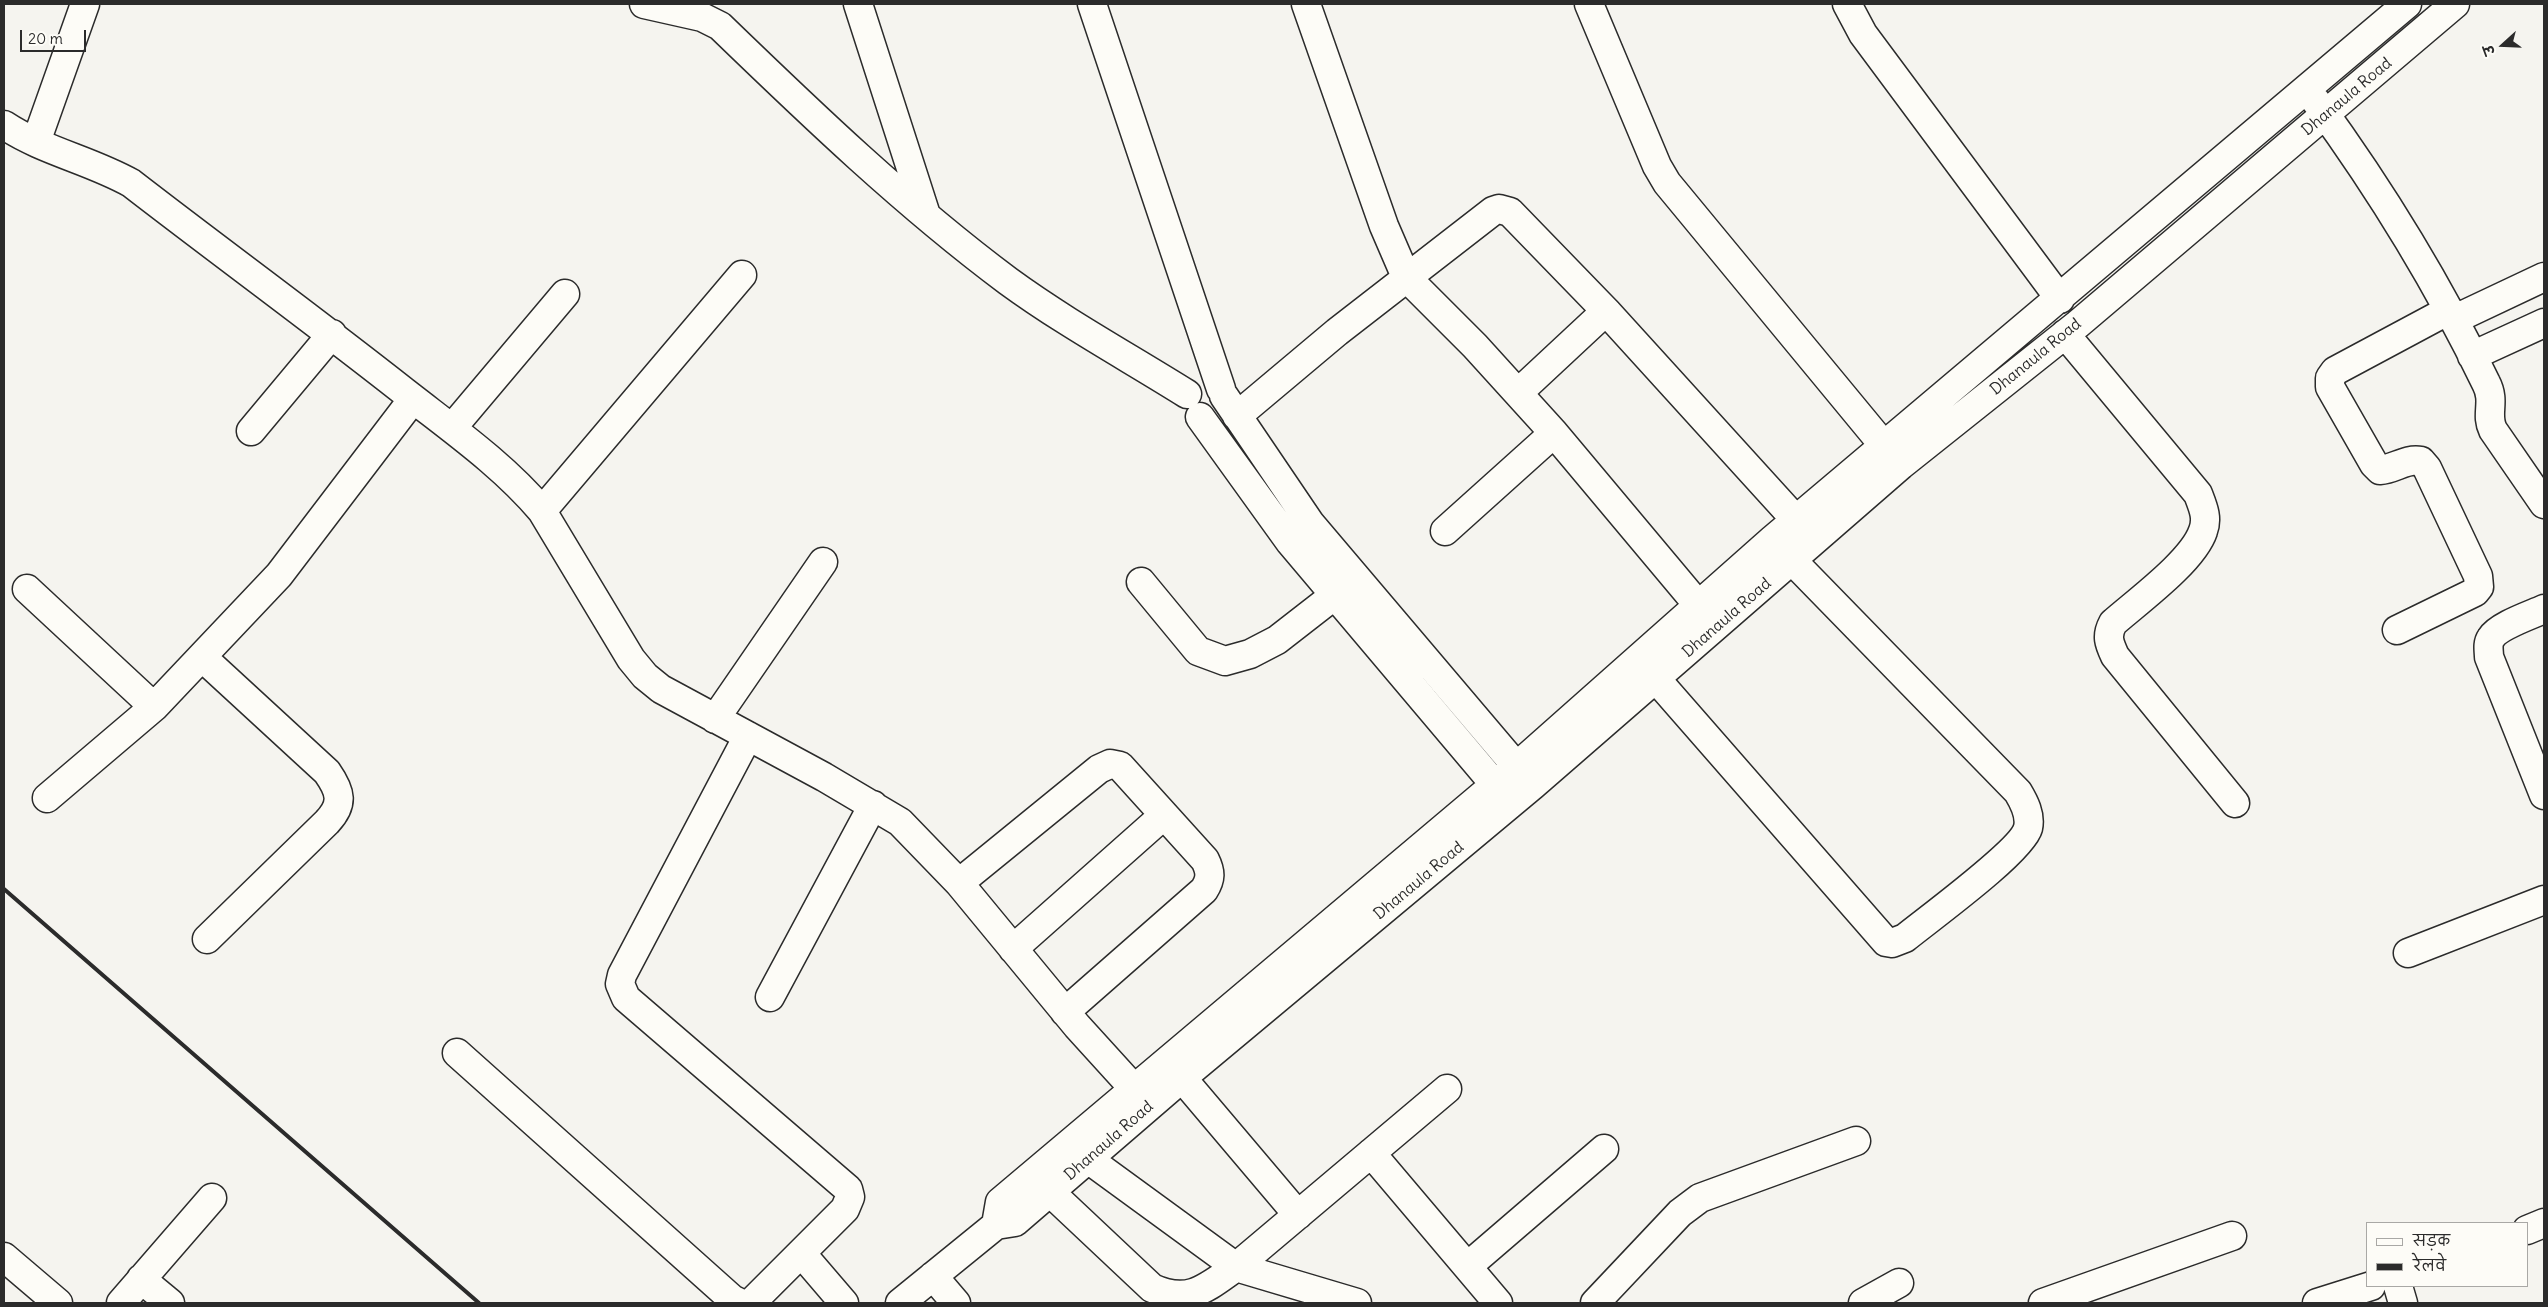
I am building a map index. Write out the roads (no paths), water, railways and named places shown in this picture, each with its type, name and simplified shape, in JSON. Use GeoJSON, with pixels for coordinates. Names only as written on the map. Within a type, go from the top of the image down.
{"type":"FeatureCollection","features":[{"type":"Feature","properties":{"kind":"street"},"geometry":{"type":"LineString","coordinates":[[36,142],[85,4]]}},
{"type":"Feature","properties":{"kind":"street"},"geometry":{"type":"LineString","coordinates":[[644,4],[699,10],[720,26],[851,152],[926,215],[1010,282],[1194,405],[1280,528],[1334,595],[1503,794]]}},
{"type":"Feature","properties":{"kind":"street"},"geometry":{"type":"LineString","coordinates":[[858,4],[926,215]]}},
{"type":"Feature","properties":{"kind":"street"},"geometry":{"type":"LineString","coordinates":[[1092,4],[1227,400]]}},
{"type":"Feature","properties":{"kind":"street"},"geometry":{"type":"LineString","coordinates":[[1306,4],[1381,217],[1406,277],[1475,346],[1554,433],[1699,606]]}},
{"type":"Feature","properties":{"kind":"street"},"geometry":{"type":"LineString","coordinates":[[1590,4],[1657,166],[1667,183],[1893,455]]}},
{"type":"Feature","properties":{"kind":"street"},"geometry":{"type":"LineString","coordinates":[[1847,4],[1863,34],[2060,299]]}},
{"type":"Feature","properties":{"kind":"street","name":"Dhanaula Road"},"geometry":{"type":"LineString","coordinates":[[996,1225],[1000,1202],[1142,1098],[1525,776],[1657,680],[1792,561],[1893,455],[2060,299],[2306,88],[2408,4]]}},
{"type":"Feature","properties":{"kind":"street","name":"Dhanaula Road"},"geometry":{"type":"LineString","coordinates":[[1525,776],[1699,606],[1796,520],[1893,455],[2065,334],[2456,4]]}},
{"type":"Feature","properties":{"kind":"street"},"geometry":{"type":"LineString","coordinates":[[2306,88],[2395,218],[2452,314],[2491,394],[2490,424],[2544,504]]}},
{"type":"Feature","properties":{"kind":"street"},"geometry":{"type":"LineString","coordinates":[[4,125],[36,142],[96,164],[131,183],[332,334],[452,428],[529,496],[542,511],[631,659],[640,670],[661,689],[873,805],[900,822],[959,883],[1065,1012],[1142,1098]]}},
{"type":"Feature","properties":{"kind":"street"},"geometry":{"type":"LineString","coordinates":[[1227,400],[1406,277],[1493,211],[1501,209],[1510,212],[1606,311],[1796,520]]}},
{"type":"Feature","properties":{"kind":"street"},"geometry":{"type":"LineString","coordinates":[[542,511],[742,275]]}},
{"type":"Feature","properties":{"kind":"street"},"geometry":{"type":"LineString","coordinates":[[2398,630],[2475,592],[2479,586],[2478,576],[2421,461],[2412,460],[2388,470],[2380,470],[2374,464],[2330,387],[2330,378],[2335,371],[2452,314],[2544,276]]}},
{"type":"Feature","properties":{"kind":"street"},"geometry":{"type":"LineString","coordinates":[[452,428],[564,294]]}},
{"type":"Feature","properties":{"kind":"street"},"geometry":{"type":"LineString","coordinates":[[1518,393],[1606,311]]}},
{"type":"Feature","properties":{"kind":"street"},"geometry":{"type":"LineString","coordinates":[[2472,356],[2544,323]]}},
{"type":"Feature","properties":{"kind":"street"},"geometry":{"type":"LineString","coordinates":[[251,431],[332,334]]}},
{"type":"Feature","properties":{"kind":"street"},"geometry":{"type":"LineString","coordinates":[[2065,334],[2198,494],[2206,513],[2204,530],[2194,551],[2113,623],[2108,633],[2109,643],[2115,656],[2235,803]]}},
{"type":"Feature","properties":{"kind":"street"},"geometry":{"type":"LineString","coordinates":[[1194,405],[1196,382],[1203,380],[1216,384],[1310,523],[1525,776]]}},
{"type":"Feature","properties":{"kind":"street"},"geometry":{"type":"LineString","coordinates":[[47,798],[154,707],[279,575],[414,399]]}},
{"type":"Feature","properties":{"kind":"street"},"geometry":{"type":"LineString","coordinates":[[1445,531],[1554,433]]}},
{"type":"Feature","properties":{"kind":"street"},"geometry":{"type":"LineString","coordinates":[[1657,680],[1886,942],[1892,943],[1905,938],[2008,854],[2028,828],[2027,809],[2018,792],[1772,540]]}},
{"type":"Feature","properties":{"kind":"street"},"geometry":{"type":"LineString","coordinates":[[715,719],[823,562]]}},
{"type":"Feature","properties":{"kind":"street"},"geometry":{"type":"LineString","coordinates":[[1142,582],[1198,651],[1225,661],[1250,654],[1277,640],[1356,578]]}},
{"type":"Feature","properties":{"kind":"street"},"geometry":{"type":"LineString","coordinates":[[27,589],[154,707]]}},
{"type":"Feature","properties":{"kind":"street"},"geometry":{"type":"LineString","coordinates":[[2544,609],[2499,630],[2491,637],[2488,645],[2489,657],[2544,795]]}},
{"type":"Feature","properties":{"kind":"street"},"geometry":{"type":"LineString","coordinates":[[202,657],[327,772],[334,783],[340,802],[336,813],[207,940]]}},
{"type":"Feature","properties":{"kind":"street"},"geometry":{"type":"LineString","coordinates":[[748,736],[622,975],[620,984],[626,998],[848,1189],[850,1197],[845,1209],[751,1303]]}},
{"type":"Feature","properties":{"kind":"street"},"geometry":{"type":"LineString","coordinates":[[959,883],[1099,769],[1110,764],[1120,766],[1205,860],[1210,872],[1209,882],[1204,890],[1065,1012]]}},
{"type":"Feature","properties":{"kind":"street","name":"Dhanaula Road"},"geometry":{"type":"LineString","coordinates":[[900,1303],[996,1225],[1014,1222],[1050,1192],[1088,1159],[1142,1098],[1182,1078],[1503,794]]}},
{"type":"Feature","properties":{"kind":"street"},"geometry":{"type":"LineString","coordinates":[[770,997],[873,805]]}},
{"type":"Feature","properties":{"kind":"street"},"geometry":{"type":"LineString","coordinates":[[1013,950],[1164,815]]}},
{"type":"Feature","properties":{"kind":"street"},"geometry":{"type":"LineString","coordinates":[[2408,952],[2544,900]]}},
{"type":"Feature","properties":{"kind":"street"},"geometry":{"type":"LineString","coordinates":[[457,1053],[724,1292],[740,1303]]}},
{"type":"Feature","properties":{"kind":"street"},"geometry":{"type":"LineString","coordinates":[[1182,1078],[1298,1215]]}},
{"type":"Feature","properties":{"kind":"street"},"geometry":{"type":"LineString","coordinates":[[1050,1192],[1152,1288],[1169,1296],[1187,1295],[1201,1290],[1236,1267],[1447,1089]]}},
{"type":"Feature","properties":{"kind":"street"},"geometry":{"type":"LineString","coordinates":[[1595,1303],[1680,1213],[1700,1198],[1856,1141]]}},
{"type":"Feature","properties":{"kind":"street"},"geometry":{"type":"LineString","coordinates":[[1468,1266],[1604,1149]]}},
{"type":"Feature","properties":{"kind":"street"},"geometry":{"type":"LineString","coordinates":[[1371,1153],[1498,1303]]}},
{"type":"Feature","properties":{"kind":"street"},"geometry":{"type":"LineString","coordinates":[[1088,1159],[1236,1267],[1357,1303]]}},
{"type":"Feature","properties":{"kind":"street"},"geometry":{"type":"LineString","coordinates":[[121,1303],[212,1198]]}},
{"type":"Feature","properties":{"kind":"street"},"geometry":{"type":"LineString","coordinates":[[2528,1230],[2544,1223]]}},
{"type":"Feature","properties":{"kind":"street"},"geometry":{"type":"LineString","coordinates":[[2044,1303],[2232,1236]]}},
{"type":"Feature","properties":{"kind":"street"},"geometry":{"type":"LineString","coordinates":[[802,1254],[844,1303]]}},
{"type":"Feature","properties":{"kind":"street"},"geometry":{"type":"LineString","coordinates":[[4,1257],[42,1298]]}},
{"type":"Feature","properties":{"kind":"street"},"geometry":{"type":"LineString","coordinates":[[933,1276],[956,1303]]}},
{"type":"Feature","properties":{"kind":"street"},"geometry":{"type":"LineString","coordinates":[[142,1279],[170,1303]]}},
{"type":"Feature","properties":{"kind":"street"},"geometry":{"type":"LineString","coordinates":[[1863,1303],[1898,1283]]}},
{"type":"Feature","properties":{"kind":"street"},"geometry":{"type":"LineString","coordinates":[[2318,1303],[2368,1287]]}},
{"type":"Feature","properties":{"kind":"street"},"geometry":{"type":"LineString","coordinates":[[2398,1287],[2403,1303]]}},
{"type":"Feature","properties":{"kind":"railway"},"geometry":{"type":"LineString","coordinates":[[4,889],[479,1303]]}}]}
